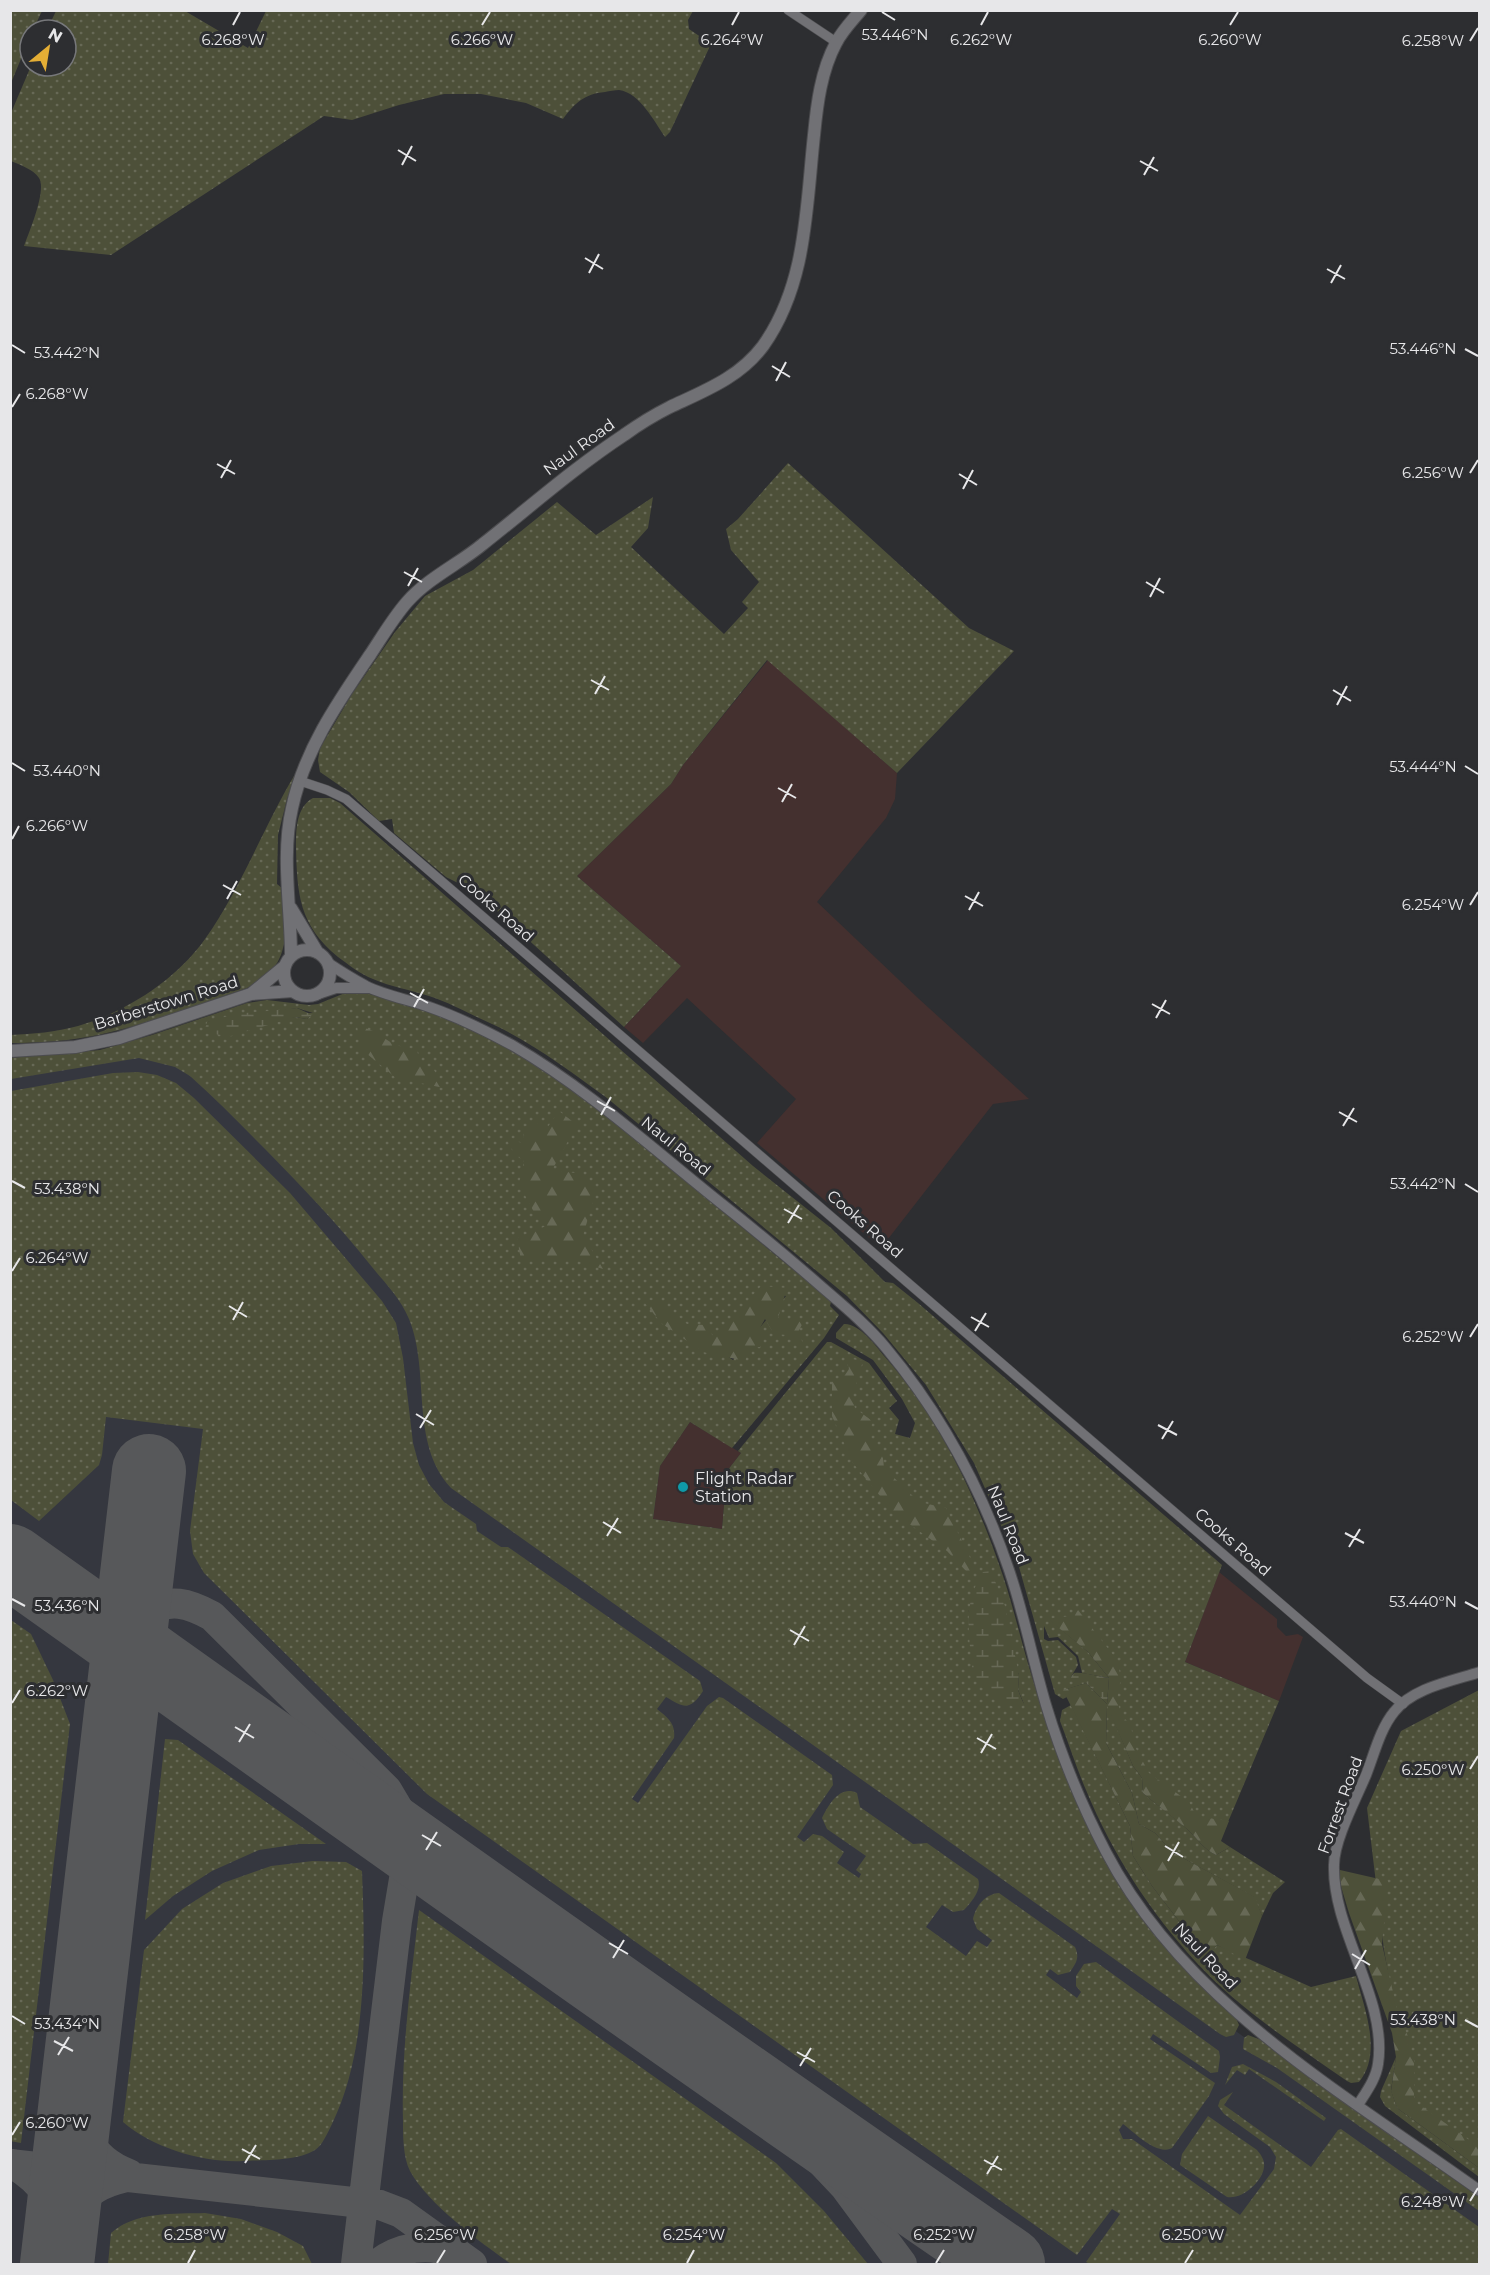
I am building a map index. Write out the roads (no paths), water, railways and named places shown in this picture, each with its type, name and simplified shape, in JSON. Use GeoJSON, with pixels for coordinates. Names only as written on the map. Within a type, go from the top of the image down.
{"type":"FeatureCollection","features":[{"type":"Feature","properties":{"kind":"main road","name":"Naul Road"},"geometry":{"type":"LineString","coordinates":[[288,961],[290,907],[287,873],[291,808],[318,737],[332,712],[396,617],[413,596],[481,546],[589,458],[649,418],[730,377],[763,345],[795,285],[803,243],[819,94],[829,57],[836,42],[861,10]]}},
{"type":"Feature","properties":{"kind":"main road","name":"Naul Road"},"geometry":{"type":"LineString","coordinates":[[290,907],[318,953]]}},
{"type":"Feature","properties":{"kind":"main road"},"geometry":{"type":"LineString","coordinates":[[304,950],[318,953],[328,963],[330,970],[327,985],[315,995],[299,995],[293,991],[284,978],[288,961],[304,950]]}},
{"type":"Feature","properties":{"kind":"main road","name":"Barberstown Road"},"geometry":{"type":"LineString","coordinates":[[10,1051],[75,1047],[119,1038],[251,994],[288,961]]}},
{"type":"Feature","properties":{"kind":"main road"},"geometry":{"type":"LineString","coordinates":[[251,994],[293,991]]}},
{"type":"Feature","properties":{"kind":"street"},"geometry":{"type":"LineString","coordinates":[[788,10],[836,42]]}},
{"type":"Feature","properties":{"kind":"street","name":"Cooks Road"},"geometry":{"type":"LineString","coordinates":[[300,781],[346,799],[1367,1678],[1403,1704]]}},
{"type":"Feature","properties":{"kind":"street","name":"Naul Road"},"geometry":{"type":"LineString","coordinates":[[328,963],[369,988],[432,1008],[471,1024],[510,1044],[561,1076],[752,1229],[850,1311],[885,1346],[920,1393],[955,1447],[979,1496],[1007,1564],[1047,1709],[1067,1764],[1107,1854],[1143,1911],[1187,1964],[1261,2032],[1358,2105],[1479,2191]]}},
{"type":"Feature","properties":{"kind":"street","name":"Naul Road"},"geometry":{"type":"LineString","coordinates":[[315,995],[336,988],[369,988]]}},
{"type":"Feature","properties":{"kind":"street","name":"Forrest Road"},"geometry":{"type":"LineString","coordinates":[[1358,2105],[1373,2082],[1378,2065],[1378,2031],[1341,1910],[1334,1883],[1334,1864],[1349,1815],[1394,1712],[1418,1694],[1479,1672]]}},
{"type":"Feature","properties":{"kind":"place","name":"Flight Radar Station"},"geometry":{"type":"Point","coordinates":[683,1487]}}]}
